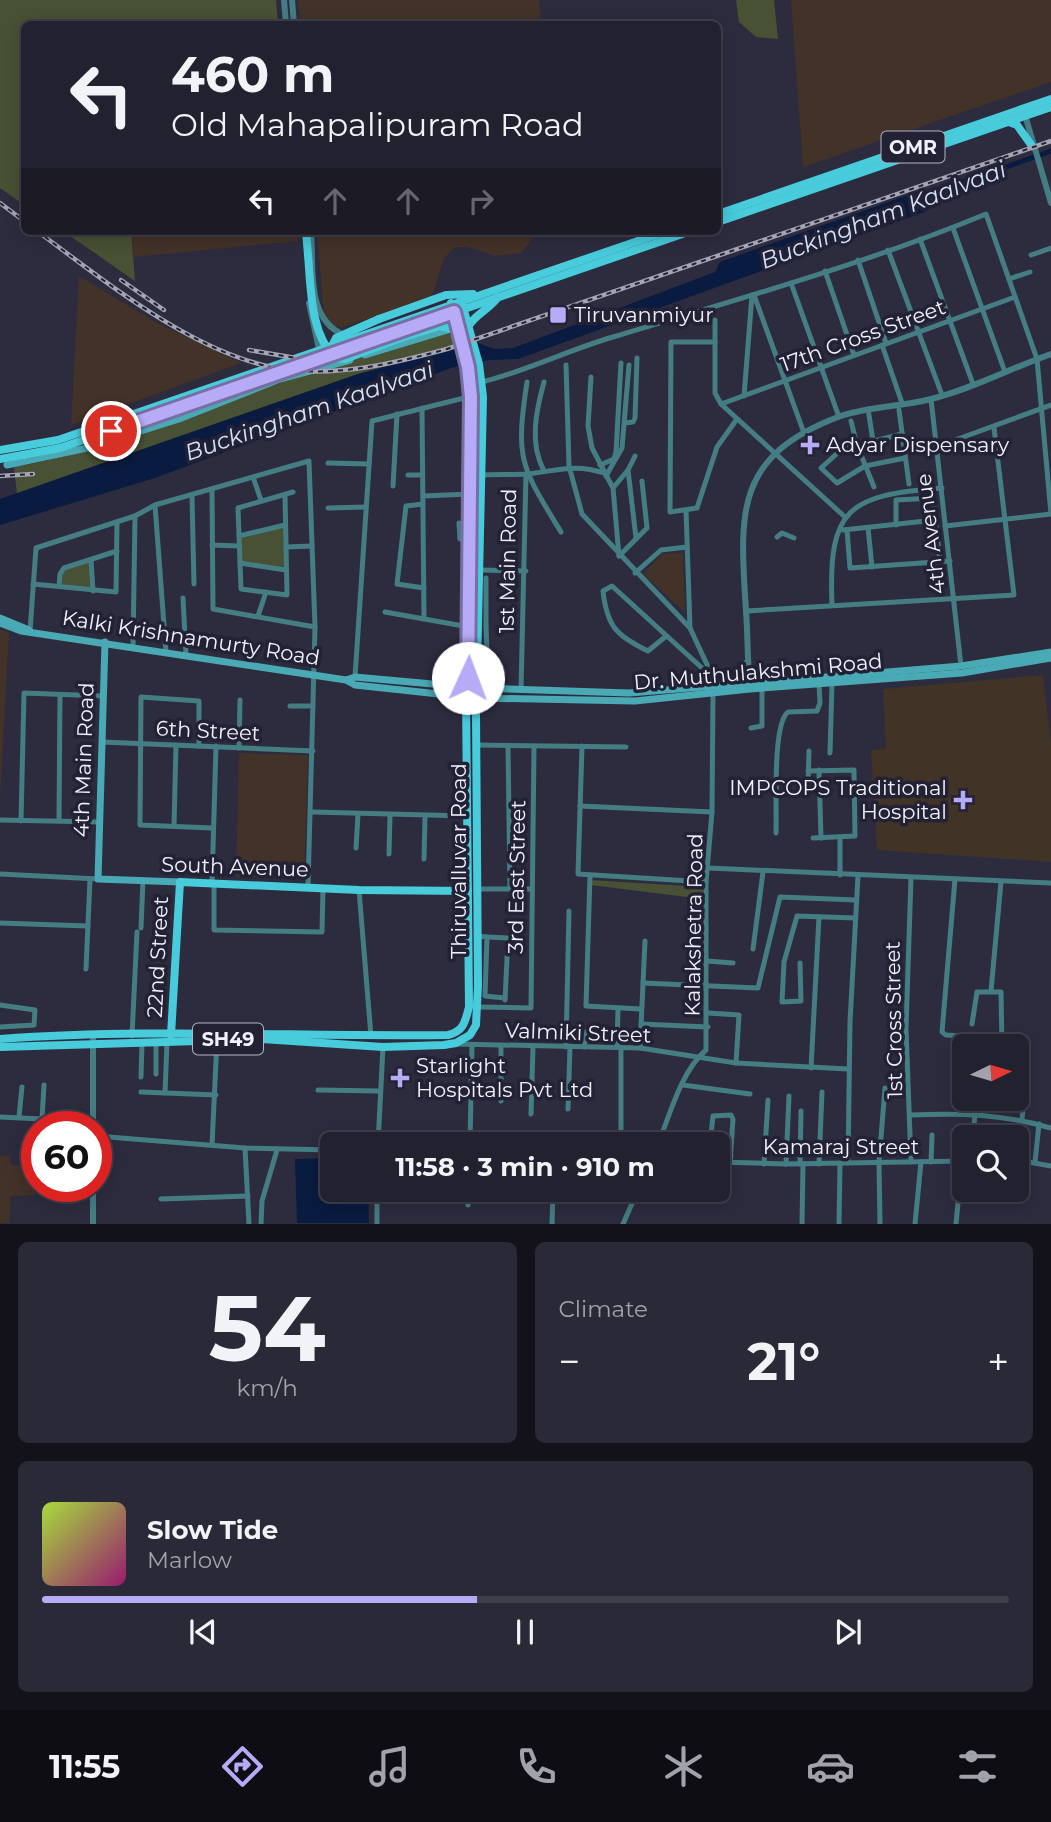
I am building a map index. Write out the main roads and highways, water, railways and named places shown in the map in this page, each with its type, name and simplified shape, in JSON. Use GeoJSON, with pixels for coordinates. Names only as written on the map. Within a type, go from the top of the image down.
{"type":"FeatureCollection","features":[{"type":"Feature","properties":{"kind":"main road","name":"OMR"},"geometry":{"type":"LineString","coordinates":[[721,213],[1024,112],[1051,99]]}},
{"type":"Feature","properties":{"kind":"main road","name":"OMR"},"geometry":{"type":"LineString","coordinates":[[721,221],[1009,122],[1024,112],[1051,107]]}},
{"type":"Feature","properties":{"kind":"main road"},"geometry":{"type":"LineString","coordinates":[[1009,122],[1017,125],[1032,146]]}},
{"type":"Feature","properties":{"kind":"main road"},"geometry":{"type":"LineString","coordinates":[[306,235],[314,311],[324,350],[335,358],[345,359],[440,326],[454,328]]}},
{"type":"Feature","properties":{"kind":"main road"},"geometry":{"type":"LineString","coordinates":[[324,350],[348,330],[446,295],[476,294],[655,235]]}},
{"type":"Feature","properties":{"kind":"main road"},"geometry":{"type":"LineString","coordinates":[[0,450],[58,440],[184,401],[353,338],[450,310],[463,309],[679,235]]}},
{"type":"Feature","properties":{"kind":"main road"},"geometry":{"type":"LineString","coordinates":[[448,685],[451,678],[468,678],[484,574],[482,382],[463,309],[463,296]]}},
{"type":"Feature","properties":{"kind":"main road"},"geometry":{"type":"LineString","coordinates":[[440,326],[463,296]]}},
{"type":"Feature","properties":{"kind":"main road"},"geometry":{"type":"LineString","coordinates":[[468,327],[473,319],[492,307],[498,297]]}},
{"type":"Feature","properties":{"kind":"main road"},"geometry":{"type":"LineString","coordinates":[[450,310],[468,367],[470,541],[478,626]]}},
{"type":"Feature","properties":{"kind":"main road"},"geometry":{"type":"LineString","coordinates":[[2,463],[87,448],[179,419],[216,399],[407,329],[450,310]]}},
{"type":"Feature","properties":{"kind":"main road"},"geometry":{"type":"LineString","coordinates":[[202,395],[216,399],[454,328]]}},
{"type":"Feature","properties":{"kind":"main road"},"geometry":{"type":"LineString","coordinates":[[2,463],[15,457],[60,448],[184,401]]}},
{"type":"Feature","properties":{"kind":"main road","name":"Kalki Krishnamurty Road"},"geometry":{"type":"LineString","coordinates":[[0,618],[30,631]]}},
{"type":"Feature","properties":{"kind":"main road","name":"Kalki Krishnamurty Road"},"geometry":{"type":"LineString","coordinates":[[0,623],[21,631],[313,674],[448,685],[472,692]]}},
{"type":"Feature","properties":{"kind":"main road","name":"Thiruvalluvar Road"},"geometry":{"type":"LineString","coordinates":[[202,1036],[448,1035],[458,1032],[465,1025],[469,1007],[476,745],[472,692],[477,670],[478,626]]}},
{"type":"Feature","properties":{"kind":"main road","name":"4th Main Road"},"geometry":{"type":"LineString","coordinates":[[94,878],[99,822],[105,642]]}},
{"type":"Feature","properties":{"kind":"main road","name":"Dr. Muthulakshmi Road"},"geometry":{"type":"LineString","coordinates":[[472,692],[520,690],[629,693],[710,688],[961,666],[1051,652]]}},
{"type":"Feature","properties":{"kind":"main road","name":"Dr. Muthulakshmi Road"},"geometry":{"type":"LineString","coordinates":[[472,692],[635,701],[730,683],[762,688],[962,673],[1051,658]]}},
{"type":"Feature","properties":{"kind":"main road","name":"Kalki Krishnamurty Road"},"geometry":{"type":"LineString","coordinates":[[350,678],[355,685],[472,692]]}},
{"type":"Feature","properties":{"kind":"main road","name":"SH49"},"geometry":{"type":"LineString","coordinates":[[468,678],[472,692],[468,816],[472,890]]}},
{"type":"Feature","properties":{"kind":"main road","name":"South Avenue"},"geometry":{"type":"LineString","coordinates":[[94,878],[359,890],[472,890]]}},
{"type":"Feature","properties":{"kind":"main road","name":"22nd Street"},"geometry":{"type":"LineString","coordinates":[[169,1038],[180,881]]}},
{"type":"Feature","properties":{"kind":"main road","name":"Thiruvalluvar Road"},"geometry":{"type":"LineString","coordinates":[[202,1036],[217,1040],[383,1046],[456,1043],[470,1035],[478,1007],[472,890]]}},
{"type":"Feature","properties":{"kind":"main road","name":"SH49"},"geometry":{"type":"LineString","coordinates":[[0,1047],[132,1036],[202,1036]]}},
{"type":"Feature","properties":{"kind":"main road","name":"SH49"},"geometry":{"type":"LineString","coordinates":[[7,1038],[142,1043],[169,1038]]}},
{"type":"Feature","properties":{"kind":"water"},"geometry":{"type":"Polygon","coordinates":[[[919,191],[927,211],[518,359],[489,360],[454,367],[155,478],[0,525],[0,499],[358,374],[476,342],[494,349],[513,348],[715,272],[720,262],[919,191]]]}},
{"type":"Feature","properties":{"kind":"water"},"geometry":{"type":"Polygon","coordinates":[[[320,1158],[320,1202],[368,1202],[369,1223],[297,1223],[295,1159],[320,1158]]]}},
{"type":"Feature","properties":{"kind":"waterway","name":"Buckingham Kaalvaai"},"geometry":{"type":"LineString","coordinates":[[916,199],[1051,151]]}},
{"type":"Feature","properties":{"kind":"railway"},"geometry":{"type":"LineString","coordinates":[[42,235],[160,319],[229,354],[264,365],[299,371],[337,371],[393,362],[447,349],[1051,141]]}},
{"type":"Feature","properties":{"kind":"railway"},"geometry":{"type":"LineString","coordinates":[[0,203],[21,219]]}},
{"type":"Feature","properties":{"kind":"railway"},"geometry":{"type":"LineString","coordinates":[[121,280],[164,310]]}},
{"type":"Feature","properties":{"kind":"railway"},"geometry":{"type":"LineString","coordinates":[[249,350],[325,363]]}},
{"type":"Feature","properties":{"kind":"railway"},"geometry":{"type":"LineString","coordinates":[[0,476],[33,474]]}},
{"type":"Feature","properties":{"kind":"place","name":"Tiruvanmiyur"},"geometry":{"type":"Point","coordinates":[558,315]}},
{"type":"Feature","properties":{"kind":"place","name":"Adyar Dispensary"},"geometry":{"type":"Point","coordinates":[810,445]}},
{"type":"Feature","properties":{"kind":"place","name":"IMPCOPS Traditional Hospital"},"geometry":{"type":"Point","coordinates":[963,800]}},
{"type":"Feature","properties":{"kind":"place","name":"Starlight Hospitals Pvt Ltd"},"geometry":{"type":"Point","coordinates":[400,1078]}}]}
